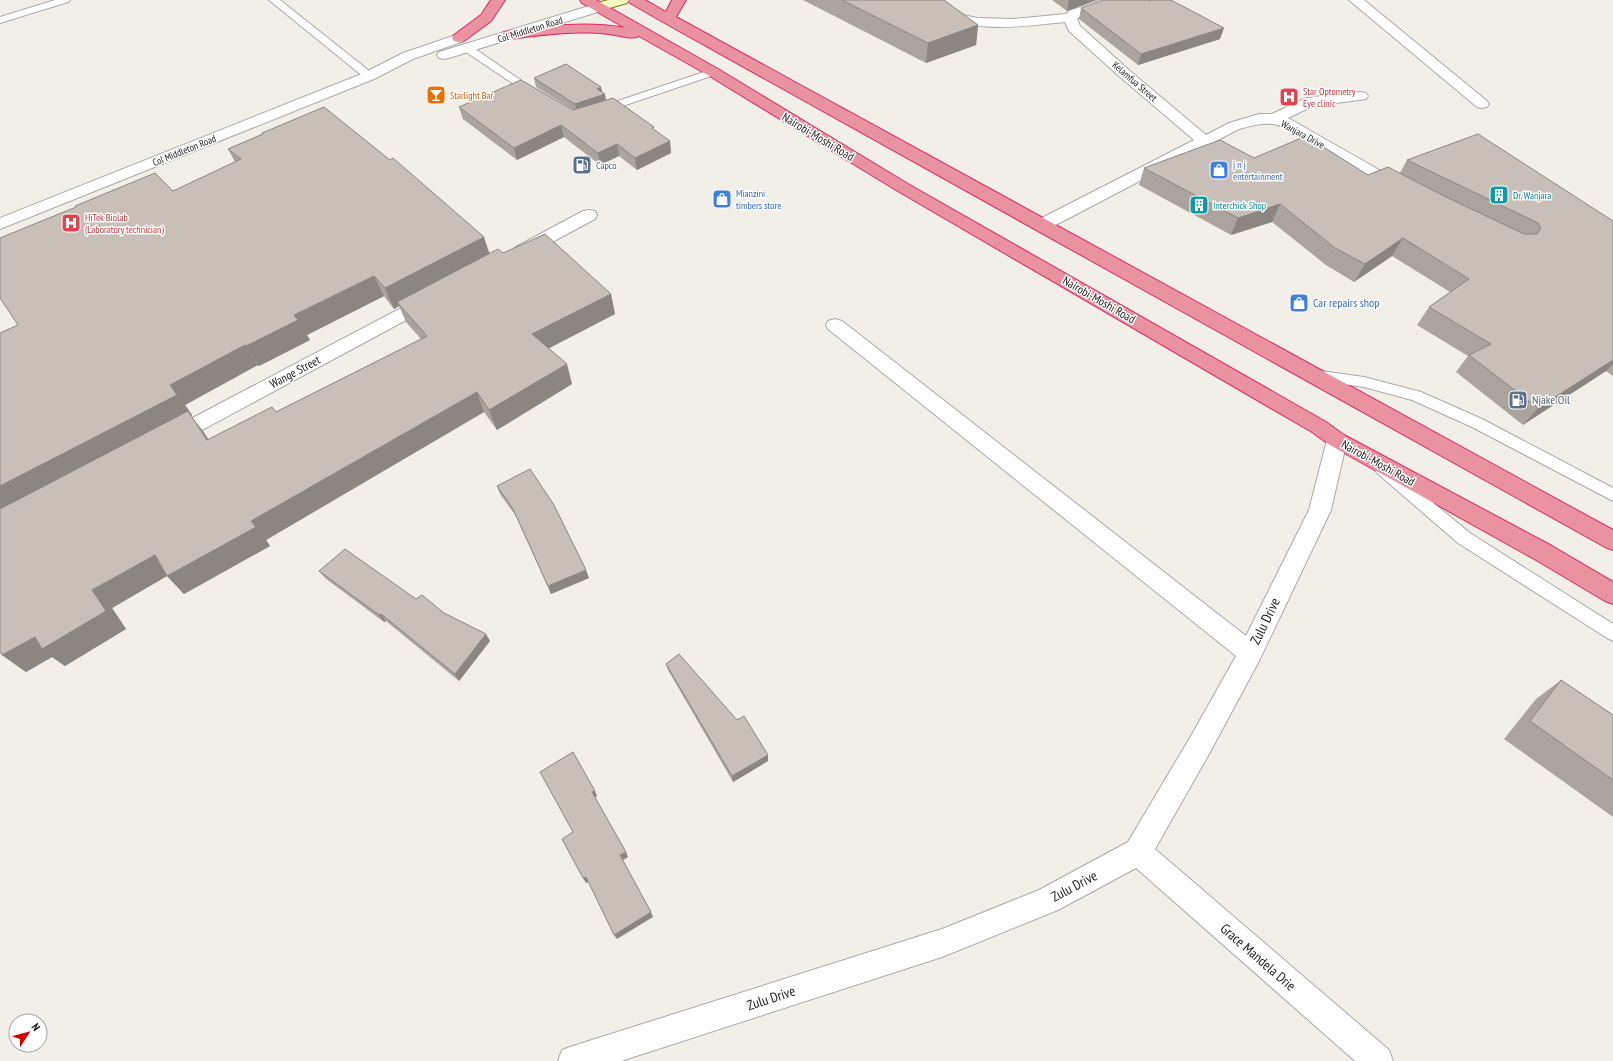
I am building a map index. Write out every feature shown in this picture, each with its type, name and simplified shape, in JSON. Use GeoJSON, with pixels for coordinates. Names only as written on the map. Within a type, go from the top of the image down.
{"type":"FeatureCollection","features":[{"type":"Feature","properties":{"kind":"highway"},"geometry":{"type":"LineString","coordinates":[[463,43],[486,18],[498,0]]}},
{"type":"Feature","properties":{"kind":"highway"},"geometry":{"type":"LineString","coordinates":[[635,0],[1613,542]]}},
{"type":"Feature","properties":{"kind":"highway"},"geometry":{"type":"LineString","coordinates":[[668,19],[679,0]]}},
{"type":"Feature","properties":{"kind":"highway","name":"Nairobi-Moshi Road"},"geometry":{"type":"LineString","coordinates":[[591,2],[713,72],[896,183],[1319,427],[1337,440],[1544,553],[1613,594]]}},
{"type":"Feature","properties":{"kind":"highway"},"geometry":{"type":"LineString","coordinates":[[509,35],[572,28],[595,28],[617,30],[655,40]]}},
{"type":"Feature","properties":{"kind":"street","name":"Col Middleton Road"},"geometry":{"type":"LineString","coordinates":[[369,76],[437,57],[591,2],[622,0]]}},
{"type":"Feature","properties":{"kind":"street"},"geometry":{"type":"LineString","coordinates":[[925,0],[948,14],[972,22],[998,24],[1070,18],[1074,14],[1112,0]]}},
{"type":"Feature","properties":{"kind":"street"},"geometry":{"type":"LineString","coordinates":[[1356,0],[1482,104]]}},
{"type":"Feature","properties":{"kind":"street","name":"Col Middleton Road"},"geometry":{"type":"LineString","coordinates":[[0,224],[369,76],[408,56],[463,43],[509,35],[591,2]]}},
{"type":"Feature","properties":{"kind":"street","name":"Kelamfua Street"},"geometry":{"type":"LineString","coordinates":[[1070,18],[1074,28],[1125,74],[1204,141]]}},
{"type":"Feature","properties":{"kind":"street","name":"Col Middleton Road"},"geometry":{"type":"LineString","coordinates":[[437,57],[463,43]]}},
{"type":"Feature","properties":{"kind":"street"},"geometry":{"type":"LineString","coordinates":[[1275,119],[1309,102],[1332,98],[1361,96]]}},
{"type":"Feature","properties":{"kind":"street","name":"Wanjara Drive"},"geometry":{"type":"LineString","coordinates":[[1042,225],[1234,126],[1259,119],[1275,119],[1303,132],[1338,154],[1410,194]]}},
{"type":"Feature","properties":{"kind":"street"},"geometry":{"type":"LineString","coordinates":[[505,260],[589,215]]}},
{"type":"Feature","properties":{"kind":"street","name":"Wange Street"},"geometry":{"type":"LineString","coordinates":[[154,447],[441,294]]}},
{"type":"Feature","properties":{"kind":"street"},"geometry":{"type":"LineString","coordinates":[[835,325],[1250,653]]}},
{"type":"Feature","properties":{"kind":"street","name":"Zulu Drive"},"geometry":{"type":"LineString","coordinates":[[573,1061],[942,943],[1048,900],[1138,852],[1200,745],[1250,653],[1320,510],[1337,440]]}},
{"type":"Feature","properties":{"kind":"street","name":"Grace Mandela Drie"},"geometry":{"type":"LineString","coordinates":[[1138,852],[1378,1061]]}},
{"type":"Feature","properties":{"kind":"lane"},"geometry":{"type":"LineString","coordinates":[[0,20],[65,0]]}},
{"type":"Feature","properties":{"kind":"lane"},"geometry":{"type":"LineString","coordinates":[[274,0],[369,76]]}},
{"type":"Feature","properties":{"kind":"lane"},"geometry":{"type":"LineString","coordinates":[[463,43],[519,84],[544,99]]}},
{"type":"Feature","properties":{"kind":"lane"},"geometry":{"type":"LineString","coordinates":[[590,114],[713,72]]}},
{"type":"Feature","properties":{"kind":"lane"},"geometry":{"type":"LineString","coordinates":[[1308,374],[1364,382],[1416,396],[1476,423],[1613,495]]}},
{"type":"Feature","properties":{"kind":"lane"},"geometry":{"type":"LineString","coordinates":[[1366,456],[1464,538],[1613,634]]}},
{"type":"Feature","properties":{"kind":"building"},"geometry":{"type":"Polygon","coordinates":[[[842,0],[944,0],[978,25],[928,43],[842,0]]]}},
{"type":"Feature","properties":{"kind":"building"},"geometry":{"type":"Polygon","coordinates":[[[1103,0],[1171,0],[1224,28],[1141,54],[1081,8],[1103,0]]]}},
{"type":"Feature","properties":{"kind":"building"},"geometry":{"type":"Polygon","coordinates":[[[566,64],[601,87],[597,89],[605,94],[575,104],[534,78],[566,64]]]}},
{"type":"Feature","properties":{"kind":"building"},"geometry":{"type":"Polygon","coordinates":[[[521,80],[573,110],[613,98],[654,127],[652,128],[670,141],[635,158],[617,144],[598,153],[561,125],[514,148],[459,107],[521,80]]]}},
{"type":"Feature","properties":{"kind":"building"},"geometry":{"type":"Polygon","coordinates":[[[324,107],[390,160],[393,158],[484,237],[385,288],[374,276],[294,315],[298,320],[246,346],[245,345],[170,385],[177,395],[0,486],[0,333],[18,325],[0,298],[0,238],[155,173],[173,191],[241,159],[228,149],[324,107]]]}},
{"type":"Feature","properties":{"kind":"building"},"geometry":{"type":"Polygon","coordinates":[[[1478,134],[1613,221],[1613,360],[1538,408],[1469,355],[1491,344],[1429,307],[1469,279],[1403,238],[1365,264],[1335,248],[1280,204],[1238,218],[1144,168],[1220,140],[1254,158],[1306,136],[1368,175],[1388,167],[1440,194],[1524,234],[1537,234],[1541,228],[1538,223],[1407,160],[1478,134]]]}},
{"type":"Feature","properties":{"kind":"building"},"geometry":{"type":"Polygon","coordinates":[[[545,234],[611,294],[532,334],[567,364],[489,410],[477,392],[251,521],[256,527],[167,576],[155,555],[92,590],[106,611],[42,649],[35,637],[2,655],[0,651],[0,509],[188,411],[207,440],[272,407],[276,412],[427,336],[397,302],[498,249],[503,253],[545,234]]]}},
{"type":"Feature","properties":{"kind":"building"},"geometry":{"type":"Polygon","coordinates":[[[530,469],[554,505],[586,570],[548,586],[513,509],[497,486],[530,469]]]}},
{"type":"Feature","properties":{"kind":"building"},"geometry":{"type":"Polygon","coordinates":[[[345,549],[416,599],[422,595],[444,613],[486,634],[455,674],[381,614],[379,615],[319,571],[345,549]]]}},
{"type":"Feature","properties":{"kind":"building"},"geometry":{"type":"Polygon","coordinates":[[[679,654],[737,720],[744,716],[768,755],[732,776],[666,664],[679,654]]]}},
{"type":"Feature","properties":{"kind":"building"},"geometry":{"type":"Polygon","coordinates":[[[1561,680],[1613,715],[1613,780],[1530,721],[1561,680]]]}},
{"type":"Feature","properties":{"kind":"building"},"geometry":{"type":"Polygon","coordinates":[[[573,752],[595,791],[592,792],[626,852],[620,855],[651,912],[614,935],[586,877],[583,878],[562,839],[573,832],[540,772],[573,752]]]}},
{"type":"Feature","properties":{"kind":"place","name":"Starlight Bar"},"geometry":{"type":"Point","coordinates":[436,95]}},
{"type":"Feature","properties":{"kind":"place","name":"Star Optometry Eye clinic"},"geometry":{"type":"Point","coordinates":[1289,97]}},
{"type":"Feature","properties":{"kind":"place","name":"Capco"},"geometry":{"type":"Point","coordinates":[582,165]}},
{"type":"Feature","properties":{"kind":"place","name":"j n j entertainment"},"geometry":{"type":"Point","coordinates":[1219,170]}},
{"type":"Feature","properties":{"kind":"place","name":"Dr. Wanjara"},"geometry":{"type":"Point","coordinates":[1499,195]}},
{"type":"Feature","properties":{"kind":"place","name":"Mianzini timbers store"},"geometry":{"type":"Point","coordinates":[722,199]}},
{"type":"Feature","properties":{"kind":"place","name":"Interchick Shop"},"geometry":{"type":"Point","coordinates":[1199,205]}},
{"type":"Feature","properties":{"kind":"place","name":"HiTek Biolab (Laboratory technician)"},"geometry":{"type":"Point","coordinates":[71,223]}},
{"type":"Feature","properties":{"kind":"place","name":"Car repairs shop"},"geometry":{"type":"Point","coordinates":[1299,303]}},
{"type":"Feature","properties":{"kind":"place","name":"Njake Oil"},"geometry":{"type":"Point","coordinates":[1518,400]}}]}
